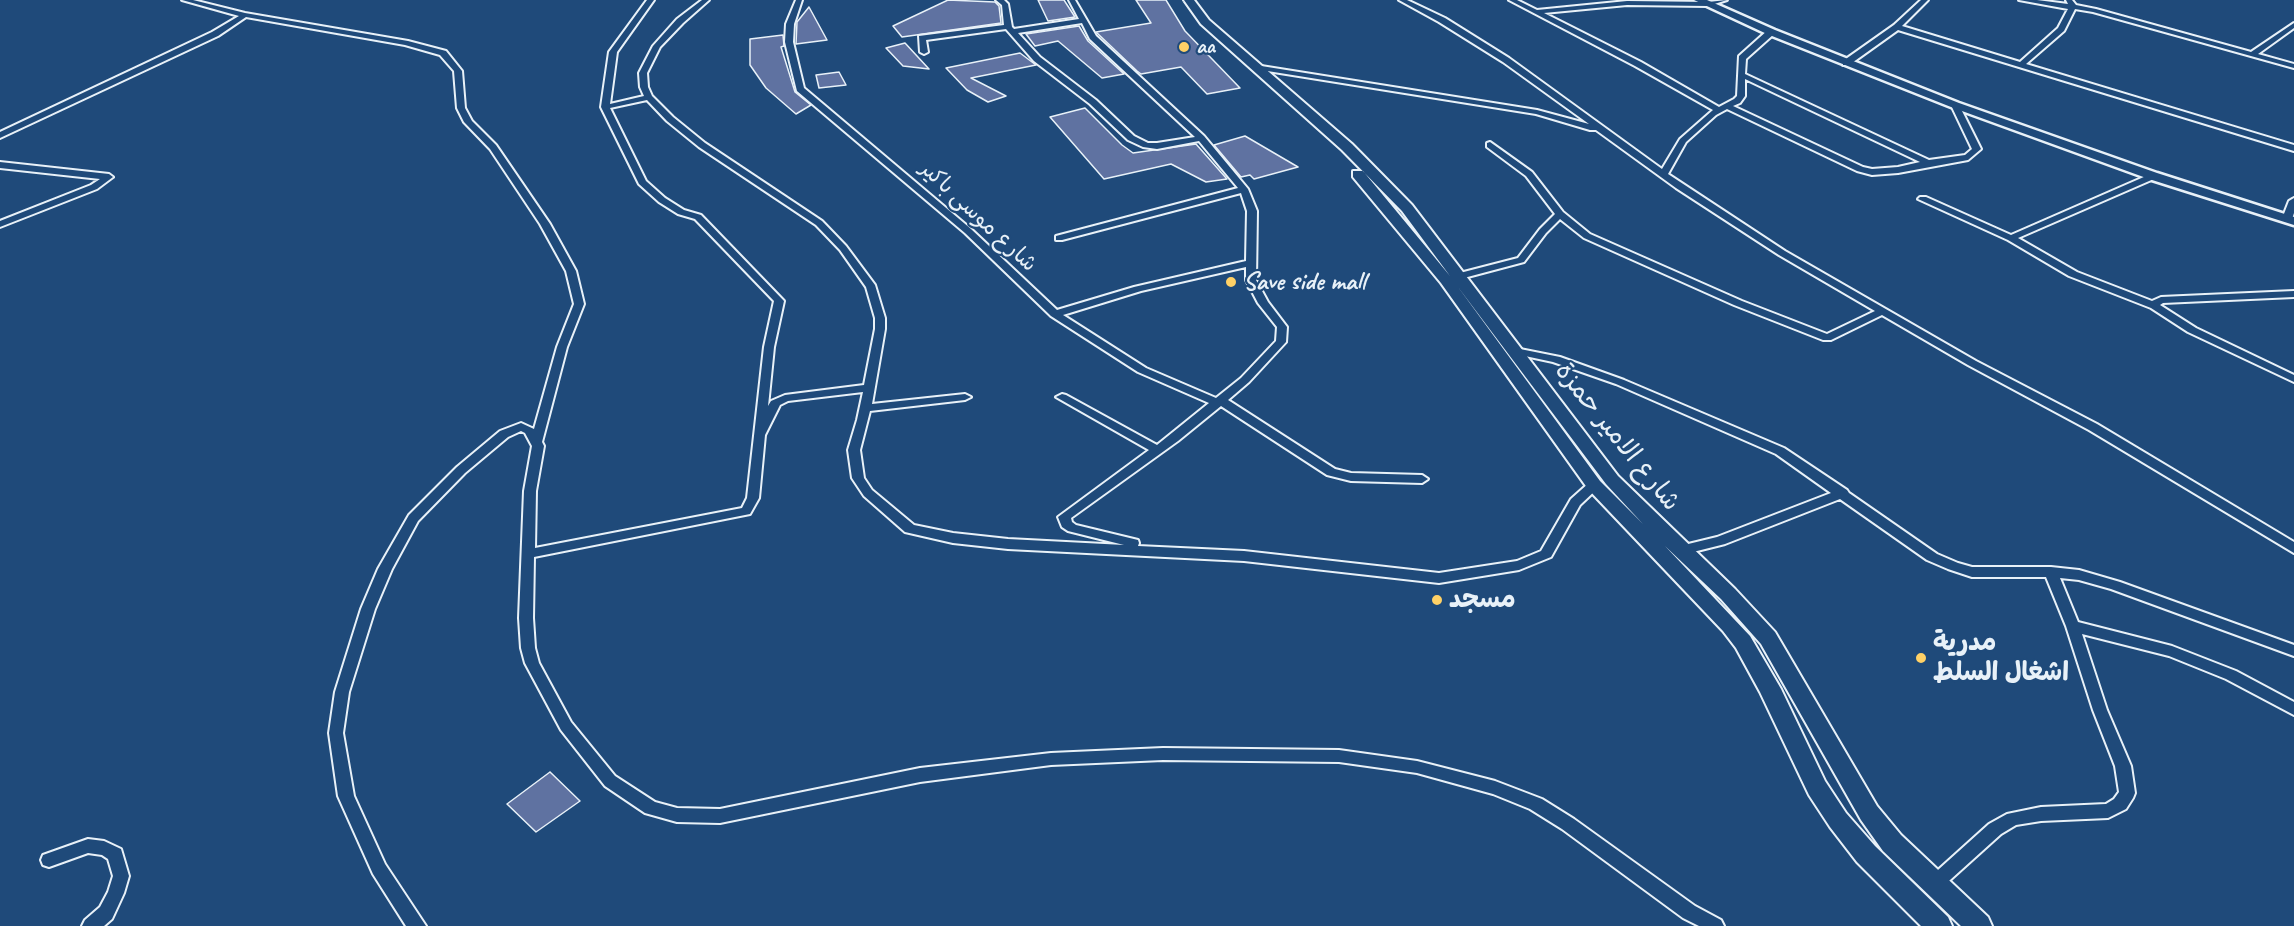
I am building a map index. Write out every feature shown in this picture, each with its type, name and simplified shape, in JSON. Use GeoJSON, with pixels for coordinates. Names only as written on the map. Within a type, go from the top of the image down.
{"type":"FeatureCollection","features":[{"type":"Feature","properties":{"kind":"main road","name":"شارع الامير حمزة"},"geometry":{"type":"LineString","coordinates":[[1178,0],[1200,28],[1293,107],[1347,147],[1400,201],[1460,276],[1515,351],[1564,430],[1594,485],[1730,625],[1760,669],[1817,788],[1838,820],[1866,854],[1939,926]]}},
{"type":"Feature","properties":{"kind":"main road","name":"شارع الامير حمزة"},"geometry":{"type":"LineString","coordinates":[[1190,0],[1205,22],[1255,68],[1348,164],[1419,245],[1564,430],[1681,550],[1728,594],[1768,638],[1869,813],[1892,843],[1979,926]]}},
{"type":"Feature","properties":{"kind":"street"},"geometry":{"type":"LineString","coordinates":[[185,0],[245,15],[405,43],[443,52],[458,71],[461,108],[468,122],[493,147],[545,224],[571,272],[579,304],[562,348],[537,440],[538,453],[530,491],[526,637],[532,663],[566,726],[610,781],[623,792],[663,813],[720,816],[920,775],[1052,759],[1163,754],[1339,756],[1426,769],[1495,788],[1536,804],[1568,824],[1689,912],[1715,926]]}},
{"type":"Feature","properties":{"kind":"street"},"geometry":{"type":"LineString","coordinates":[[528,554],[747,511],[753,498],[769,347],[779,301],[698,217],[681,212],[662,201],[642,182],[605,107],[613,52],[651,0]]}},
{"type":"Feature","properties":{"kind":"street"},"geometry":{"type":"LineString","coordinates":[[706,0],[666,35],[647,61],[643,73],[644,87],[649,96],[670,118],[702,145],[819,224],[851,257],[871,287],[880,318],[878,339],[854,450],[858,478],[868,493],[910,528],[953,538],[1041,547],[1158,550],[1244,556],[1425,578],[1452,577],[1519,565],[1546,554],[1575,502],[1594,485]]}},
{"type":"Feature","properties":{"kind":"street","name":"شارع موسى باكير"},"geometry":{"type":"LineString","coordinates":[[799,0],[790,24],[789,42],[800,89],[980,242],[1055,314],[1142,370],[1193,393],[1220,400],[1331,472],[1351,477],[1422,479]]}},
{"type":"Feature","properties":{"kind":"street"},"geometry":{"type":"LineString","coordinates":[[999,0],[1005,4],[1010,29],[1037,59],[1093,102],[1134,140],[1157,146],[1201,138]]}},
{"type":"Feature","properties":{"kind":"street"},"geometry":{"type":"LineString","coordinates":[[1072,0],[1093,37],[1201,138],[1244,189],[1252,211],[1251,280],[1257,293],[1282,327],[1281,342],[1264,361],[1220,400],[1157,450],[1064,517],[1066,524],[1072,528],[1158,550]]}},
{"type":"Feature","properties":{"kind":"street"},"geometry":{"type":"LineString","coordinates":[[1402,0],[1442,20],[1506,60],[1603,131],[1782,253],[1972,363],[2093,427],[2294,548]]}},
{"type":"Feature","properties":{"kind":"street"},"geometry":{"type":"LineString","coordinates":[[1512,0],[1722,108],[1860,169],[1872,172],[1898,170],[1968,156],[1977,149],[1955,105]]}},
{"type":"Feature","properties":{"kind":"street"},"geometry":{"type":"LineString","coordinates":[[1534,12],[1627,3],[1724,0]]}},
{"type":"Feature","properties":{"kind":"street"},"geometry":{"type":"LineString","coordinates":[[1846,63],[1897,27],[1925,0]]}},
{"type":"Feature","properties":{"kind":"street"},"geometry":{"type":"LineString","coordinates":[[2022,0],[2071,3],[2294,66]]}},
{"type":"Feature","properties":{"kind":"street"},"geometry":{"type":"LineString","coordinates":[[1704,2],[1846,63],[2153,176],[2290,220],[2294,201]]}},
{"type":"Feature","properties":{"kind":"street"},"geometry":{"type":"LineString","coordinates":[[2022,64],[2061,29],[2071,3]]}},
{"type":"Feature","properties":{"kind":"street"},"geometry":{"type":"LineString","coordinates":[[0,135],[215,34],[245,15]]}},
{"type":"Feature","properties":{"kind":"street"},"geometry":{"type":"LineString","coordinates":[[924,52],[922,38],[1082,21]]}},
{"type":"Feature","properties":{"kind":"street"},"geometry":{"type":"LineString","coordinates":[[2253,54],[2294,25]]}},
{"type":"Feature","properties":{"kind":"street"},"geometry":{"type":"LineString","coordinates":[[1897,27],[2294,148]]}},
{"type":"Feature","properties":{"kind":"street"},"geometry":{"type":"LineString","coordinates":[[1664,173],[1683,141],[1722,108],[1741,96],[1742,58],[1771,32]]}},
{"type":"Feature","properties":{"kind":"street"},"geometry":{"type":"LineString","coordinates":[[1255,68],[1328,77],[1399,92],[1537,112],[1603,131]]}},
{"type":"Feature","properties":{"kind":"street"},"geometry":{"type":"LineString","coordinates":[[1742,75],[1928,163]]}},
{"type":"Feature","properties":{"kind":"street"},"geometry":{"type":"LineString","coordinates":[[605,107],[649,96]]}},
{"type":"Feature","properties":{"kind":"street"},"geometry":{"type":"LineString","coordinates":[[1490,146],[1529,174],[1560,214],[1587,236],[1822,338],[1836,336],[1864,319],[1883,311]]}},
{"type":"Feature","properties":{"kind":"street"},"geometry":{"type":"LineString","coordinates":[[0,165],[109,177],[94,188],[0,224]]}},
{"type":"Feature","properties":{"kind":"street"},"geometry":{"type":"LineString","coordinates":[[2010,238],[2153,176]]}},
{"type":"Feature","properties":{"kind":"street"},"geometry":{"type":"LineString","coordinates":[[1059,238],[1244,189]]}},
{"type":"Feature","properties":{"kind":"street"},"geometry":{"type":"LineString","coordinates":[[1923,199],[2010,238],[2073,274],[2155,306],[2192,330],[2294,379]]}},
{"type":"Feature","properties":{"kind":"street"},"geometry":{"type":"LineString","coordinates":[[1460,276],[1521,260],[1543,231],[1560,214]]}},
{"type":"Feature","properties":{"kind":"street"},"geometry":{"type":"LineString","coordinates":[[1055,314],[1138,289],[1251,263]]}},
{"type":"Feature","properties":{"kind":"street"},"geometry":{"type":"LineString","coordinates":[[2155,306],[2156,302],[2161,300],[2294,294]]}},
{"type":"Feature","properties":{"kind":"street"},"geometry":{"type":"LineString","coordinates":[[1515,351],[1556,359],[1732,428],[1780,451],[1932,557],[1953,566],[1972,572],[2051,572],[2079,575],[2115,585],[2294,651]]}},
{"type":"Feature","properties":{"kind":"street"},"geometry":{"type":"LineString","coordinates":[[759,435],[770,410],[779,399],[867,388]]}},
{"type":"Feature","properties":{"kind":"street"},"geometry":{"type":"LineString","coordinates":[[864,408],[965,397]]}},
{"type":"Feature","properties":{"kind":"street"},"geometry":{"type":"LineString","coordinates":[[1062,397],[1157,450]]}},
{"type":"Feature","properties":{"kind":"street"},"geometry":{"type":"LineString","coordinates":[[417,926],[405,912],[379,869],[346,796],[336,733],[342,692],[368,609],[385,569],[413,518],[442,486],[513,428],[527,428],[537,440]]}},
{"type":"Feature","properties":{"kind":"street"},"geometry":{"type":"LineString","coordinates":[[1681,550],[1720,541],[1843,493]]}},
{"type":"Feature","properties":{"kind":"street"},"geometry":{"type":"LineString","coordinates":[[1934,884],[1995,829],[2013,819],[2041,814],[2108,811],[2120,804],[2127,794],[2123,766],[2100,710],[2073,626],[2051,572]]}},
{"type":"Feature","properties":{"kind":"street"},"geometry":{"type":"LineString","coordinates":[[2073,626],[2172,651],[2231,675],[2294,709]]}},
{"type":"Feature","properties":{"kind":"street"},"geometry":{"type":"LineString","coordinates":[[49,860],[88,846],[104,848],[115,854],[121,876],[116,893],[106,913],[91,926]]}},
{"type":"Feature","properties":{"kind":"building"},"geometry":{"type":"Polygon","coordinates":[[[948,0],[995,2],[999,6],[1001,23],[902,37],[893,26],[948,0]]]}},
{"type":"Feature","properties":{"kind":"building"},"geometry":{"type":"Polygon","coordinates":[[[1038,0],[1064,0],[1075,17],[1048,21],[1038,0]]]}},
{"type":"Feature","properties":{"kind":"building"},"geometry":{"type":"Polygon","coordinates":[[[1136,0],[1166,0],[1185,31],[1240,88],[1207,94],[1181,67],[1141,74],[1137,71],[1096,32],[1151,23],[1136,0]]]}},
{"type":"Feature","properties":{"kind":"building"},"geometry":{"type":"Polygon","coordinates":[[[809,7],[827,40],[796,44],[797,22],[809,7]]]}},
{"type":"Feature","properties":{"kind":"building"},"geometry":{"type":"Polygon","coordinates":[[[1079,26],[1088,41],[1124,74],[1102,78],[1058,41],[1035,46],[1026,34],[1079,26]]]}},
{"type":"Feature","properties":{"kind":"building"},"geometry":{"type":"Polygon","coordinates":[[[783,35],[784,46],[781,47],[795,92],[811,105],[796,114],[766,88],[750,65],[750,39],[783,35]]]}},
{"type":"Feature","properties":{"kind":"building"},"geometry":{"type":"Polygon","coordinates":[[[905,43],[929,69],[903,66],[886,48],[905,43]]]}},
{"type":"Feature","properties":{"kind":"building"},"geometry":{"type":"Polygon","coordinates":[[[1020,53],[1036,65],[971,78],[1006,96],[988,102],[967,90],[946,68],[1020,53]]]}},
{"type":"Feature","properties":{"kind":"building"},"geometry":{"type":"Polygon","coordinates":[[[839,72],[846,85],[819,88],[816,75],[839,72]]]}},
{"type":"Feature","properties":{"kind":"building"},"geometry":{"type":"Polygon","coordinates":[[[1085,108],[1133,153],[1196,144],[1227,179],[1206,182],[1171,164],[1104,179],[1050,117],[1085,108]]]}},
{"type":"Feature","properties":{"kind":"building"},"geometry":{"type":"Polygon","coordinates":[[[1245,136],[1298,167],[1254,179],[1250,175],[1241,177],[1214,145],[1245,136]]]}},
{"type":"Feature","properties":{"kind":"building"},"geometry":{"type":"Polygon","coordinates":[[[550,772],[580,801],[536,832],[507,804],[550,772]]]}},
{"type":"Feature","properties":{"kind":"place","name":"aa"},"geometry":{"type":"Point","coordinates":[1184,47]}},
{"type":"Feature","properties":{"kind":"place","name":"Save side mall"},"geometry":{"type":"Point","coordinates":[1231,282]}},
{"type":"Feature","properties":{"kind":"place","name":"مسجد"},"geometry":{"type":"Point","coordinates":[1437,600]}},
{"type":"Feature","properties":{"kind":"place","name":"مدرية اشغال السلط"},"geometry":{"type":"Point","coordinates":[1921,658]}}]}
